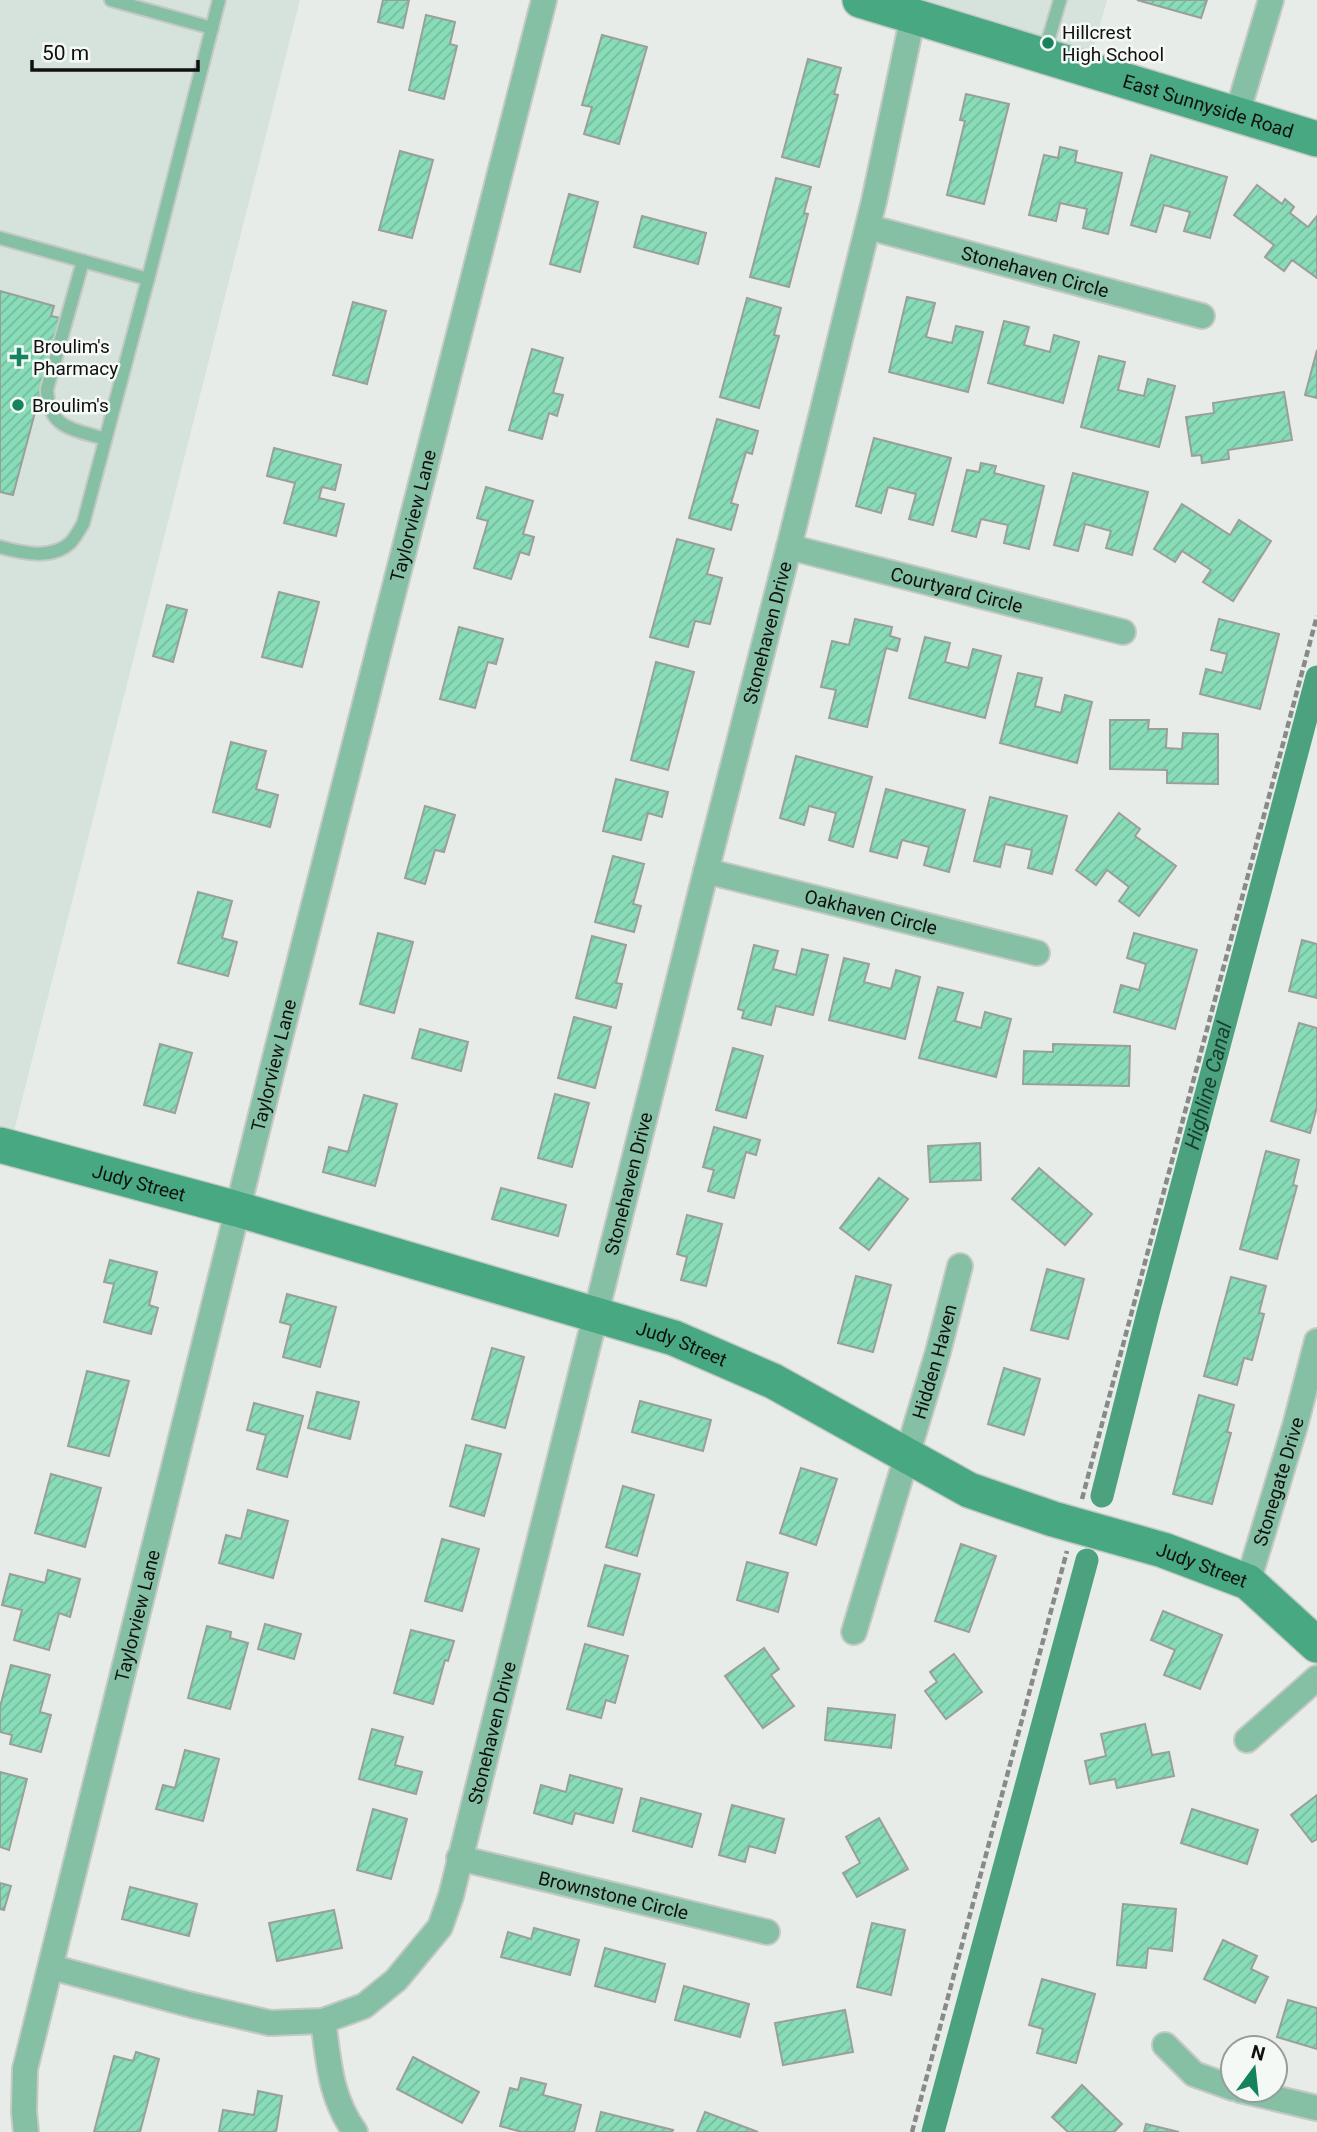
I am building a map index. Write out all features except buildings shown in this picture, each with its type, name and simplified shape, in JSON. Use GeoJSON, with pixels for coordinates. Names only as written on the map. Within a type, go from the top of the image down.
{"type":"FeatureCollection","features":[{"type":"Feature","properties":{"kind":"street","name":"Taylorview Lane"},"geometry":{"type":"LineString","coordinates":[[26,2132],[25,2069],[237,1209],[544,0]]}},
{"type":"Feature","properties":{"kind":"street","name":"East Sunnyside Road"},"geometry":{"type":"LineString","coordinates":[[860,0],[1317,139]]}},
{"type":"Feature","properties":{"kind":"street"},"geometry":{"type":"LineString","coordinates":[[1237,114],[1271,0]]}},
{"type":"Feature","properties":{"kind":"street","name":"Stonehaven Drive"},"geometry":{"type":"LineString","coordinates":[[51,1967],[270,2023],[323,2021],[364,2006],[396,1980],[440,1927],[451,1896],[789,547],[868,227],[913,16]]}},
{"type":"Feature","properties":{"kind":"street","name":"Stonehaven Circle"},"geometry":{"type":"LineString","coordinates":[[868,227],[1202,316]]}},
{"type":"Feature","properties":{"kind":"street","name":"Courtyard Circle"},"geometry":{"type":"LineString","coordinates":[[789,547],[1123,632]]}},
{"type":"Feature","properties":{"kind":"street","name":"Oakhaven Circle"},"geometry":{"type":"LineString","coordinates":[[706,871],[1037,953]]}},
{"type":"Feature","properties":{"kind":"street","name":"Judy Street"},"geometry":{"type":"LineString","coordinates":[[0,1144],[237,1209],[674,1338],[773,1381],[969,1490],[1074,1525],[1163,1550],[1248,1582],[1317,1645]]}},
{"type":"Feature","properties":{"kind":"street","name":"Hidden Haven"},"geometry":{"type":"LineString","coordinates":[[855,1632],[938,1352],[960,1266]]}},
{"type":"Feature","properties":{"kind":"street","name":"Stonegate Drive"},"geometry":{"type":"LineString","coordinates":[[1248,1582],[1295,1426],[1317,1341]]}},
{"type":"Feature","properties":{"kind":"street"},"geometry":{"type":"LineString","coordinates":[[1247,1740],[1317,1678]]}},
{"type":"Feature","properties":{"kind":"street","name":"Brownstone Circle"},"geometry":{"type":"LineString","coordinates":[[459,1858],[767,1931]]}},
{"type":"Feature","properties":{"kind":"street"},"geometry":{"type":"LineString","coordinates":[[323,2021],[333,2085],[341,2112],[355,2132]]}},
{"type":"Feature","properties":{"kind":"street"},"geometry":{"type":"LineString","coordinates":[[1165,2045],[1194,2074],[1219,2083]]}},
{"type":"Feature","properties":{"kind":"street"},"geometry":{"type":"LineString","coordinates":[[1289,2101],[1317,2108]]}},
{"type":"Feature","properties":{"kind":"lane"},"geometry":{"type":"LineString","coordinates":[[111,0],[212,28]]}},
{"type":"Feature","properties":{"kind":"lane"},"geometry":{"type":"LineString","coordinates":[[0,547],[26,554],[51,552],[69,543],[83,524],[219,0]]}},
{"type":"Feature","properties":{"kind":"lane"},"geometry":{"type":"LineString","coordinates":[[1044,56],[1060,0]]}},
{"type":"Feature","properties":{"kind":"lane"},"geometry":{"type":"LineString","coordinates":[[0,238],[148,279]]}},
{"type":"Feature","properties":{"kind":"lane"},"geometry":{"type":"LineString","coordinates":[[83,261],[47,389],[47,405],[60,424],[106,439]]}},
{"type":"Feature","properties":{"kind":"path"},"geometry":{"type":"LineString","coordinates":[[912,2132],[1317,616]]}},
{"type":"Feature","properties":{"kind":"shaded area"},"geometry":{"type":"Polygon","coordinates":[[[0,0],[300,0],[10,1147],[0,1145],[0,0]]]}},
{"type":"Feature","properties":{"kind":"shaded area","name":"Hillcrest High School"},"geometry":{"type":"Polygon","coordinates":[[[860,0],[1107,0],[1088,69],[860,0]]]}},
{"type":"Feature","properties":{"kind":"waterway","name":"Highline Canal"},"geometry":{"type":"LineString","coordinates":[[1102,1496],[1317,677]]}},
{"type":"Feature","properties":{"kind":"waterway"},"geometry":{"type":"LineString","coordinates":[[933,2132],[1087,1560]]}},
{"type":"Feature","properties":{"kind":"place","name":"Hillcrest High School"},"geometry":{"type":"Point","coordinates":[1048,43]}},
{"type":"Feature","properties":{"kind":"place","name":"Broulim's Pharmacy"},"geometry":{"type":"Point","coordinates":[19,357]}},
{"type":"Feature","properties":{"kind":"place","name":"Broulim's"},"geometry":{"type":"Point","coordinates":[18,405]}}]}
